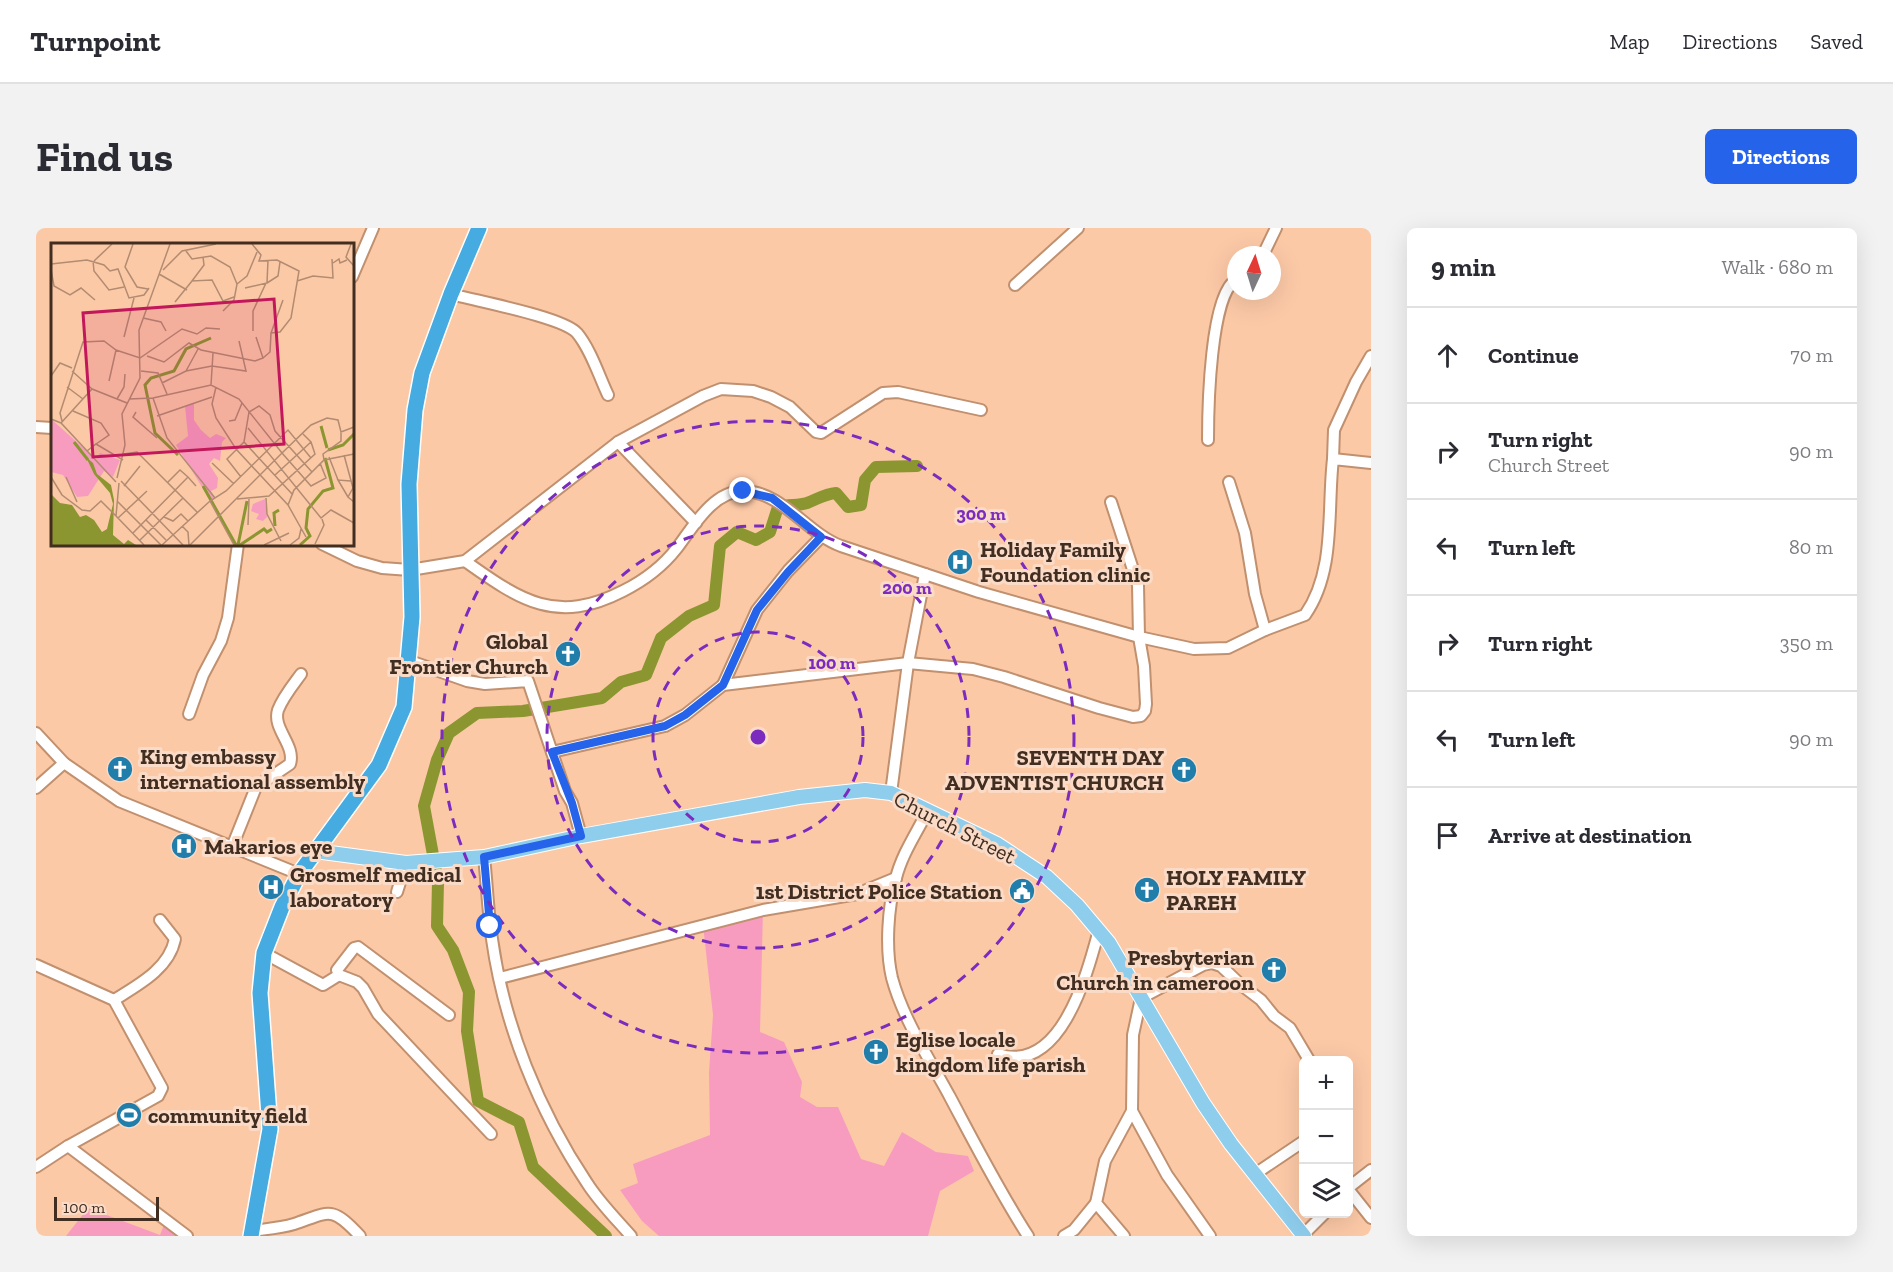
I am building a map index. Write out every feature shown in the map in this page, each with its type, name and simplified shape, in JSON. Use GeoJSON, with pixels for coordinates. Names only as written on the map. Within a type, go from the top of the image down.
{"type":"FeatureCollection","features":[{"type":"Feature","properties":{"kind":"highway"},"geometry":{"type":"LineString","coordinates":[[251,1233],[270,1129],[260,993],[264,953],[282,907],[299,874],[360,794],[389,747],[404,707],[410,660],[412,617],[409,484],[415,410],[422,373],[451,294],[479,228]]}},
{"type":"Feature","properties":{"kind":"main road","name":"Church Street"},"geometry":{"type":"LineString","coordinates":[[315,851],[406,863],[425,863],[484,857],[581,836],[837,791],[865,790],[891,793],[997,844],[1047,877],[1099,930],[1203,1103],[1303,1236]]}},
{"type":"Feature","properties":{"kind":"street"},"geometry":{"type":"LineString","coordinates":[[354,272],[373,228]]}},
{"type":"Feature","properties":{"kind":"street"},"geometry":{"type":"LineString","coordinates":[[1015,285],[1078,228]]}},
{"type":"Feature","properties":{"kind":"street"},"geometry":{"type":"LineString","coordinates":[[1267,246],[1276,228]]}},
{"type":"Feature","properties":{"kind":"street"},"geometry":{"type":"LineString","coordinates":[[1208,440],[1211,351],[1227,290]]}},
{"type":"Feature","properties":{"kind":"street"},"geometry":{"type":"LineString","coordinates":[[451,294],[540,317],[575,331],[608,395]]}},
{"type":"Feature","properties":{"kind":"street"},"geometry":{"type":"LineString","coordinates":[[465,561],[500,585],[533,601],[560,609],[577,608],[604,601],[651,573],[674,551],[716,501],[728,493],[757,492],[782,505],[821,537],[925,574],[1139,637],[1209,651],[1228,648],[1265,630],[1305,615],[1318,592],[1326,556],[1334,430],[1371,356]]}},
{"type":"Feature","properties":{"kind":"street"},"geometry":{"type":"LineString","coordinates":[[326,546],[357,561],[410,570],[465,561],[618,442],[720,389],[753,391],[771,397],[790,407],[816,432],[821,433],[883,393],[898,392],[981,410]]}},
{"type":"Feature","properties":{"kind":"street"},"geometry":{"type":"LineString","coordinates":[[36,427],[51,428]]}},
{"type":"Feature","properties":{"kind":"street"},"geometry":{"type":"LineString","coordinates":[[618,442],[696,523]]}},
{"type":"Feature","properties":{"kind":"street"},"geometry":{"type":"LineString","coordinates":[[1333,459],[1371,463]]}},
{"type":"Feature","properties":{"kind":"street"},"geometry":{"type":"LineString","coordinates":[[1229,482],[1245,533],[1255,594],[1265,630]]}},
{"type":"Feature","properties":{"kind":"street"},"geometry":{"type":"LineString","coordinates":[[723,685],[908,663],[973,669],[1133,717],[1141,716],[1146,704],[1144,666],[1139,637],[1138,585],[1111,502]]}},
{"type":"Feature","properties":{"kind":"street"},"geometry":{"type":"LineString","coordinates":[[552,752],[665,726],[685,715],[723,685],[757,610],[782,578],[821,537]]}},
{"type":"Feature","properties":{"kind":"street"},"geometry":{"type":"LineString","coordinates":[[189,714],[228,618],[238,546]]}},
{"type":"Feature","properties":{"kind":"street"},"geometry":{"type":"LineString","coordinates":[[891,793],[908,663],[925,574]]}},
{"type":"Feature","properties":{"kind":"street"},"geometry":{"type":"LineString","coordinates":[[410,660],[467,681],[485,684],[524,679],[528,681],[572,803],[581,836]]}},
{"type":"Feature","properties":{"kind":"street"},"geometry":{"type":"LineString","coordinates":[[232,847],[256,787],[290,764],[292,753],[278,719],[278,711],[301,674]]}},
{"type":"Feature","properties":{"kind":"street"},"geometry":{"type":"LineString","coordinates":[[36,733],[64,763],[119,801],[299,874]]}},
{"type":"Feature","properties":{"kind":"street"},"geometry":{"type":"LineString","coordinates":[[36,788],[64,763]]}},
{"type":"Feature","properties":{"kind":"street"},"geometry":{"type":"LineString","coordinates":[[927,812],[906,851],[896,878],[890,945],[892,976],[898,996],[997,1184],[1028,1236]]}},
{"type":"Feature","properties":{"kind":"street"},"geometry":{"type":"LineString","coordinates":[[484,857],[492,940],[518,1047],[542,1100],[588,1185],[631,1236]]}},
{"type":"Feature","properties":{"kind":"street"},"geometry":{"type":"LineString","coordinates":[[397,892],[406,863]]}},
{"type":"Feature","properties":{"kind":"street"},"geometry":{"type":"LineString","coordinates":[[500,978],[764,910],[857,894],[896,878]]}},
{"type":"Feature","properties":{"kind":"street"},"geometry":{"type":"LineString","coordinates":[[114,1000],[164,964],[174,947],[176,939],[160,920]]}},
{"type":"Feature","properties":{"kind":"street"},"geometry":{"type":"LineString","coordinates":[[998,1054],[1022,1058],[1044,1046],[1075,1004],[1084,985],[1099,930]]}},
{"type":"Feature","properties":{"kind":"street"},"geometry":{"type":"LineString","coordinates":[[339,975],[337,970],[354,948],[358,947],[449,1015]]}},
{"type":"Feature","properties":{"kind":"street"},"geometry":{"type":"LineString","coordinates":[[264,953],[323,985],[339,975]]}},
{"type":"Feature","properties":{"kind":"street"},"geometry":{"type":"LineString","coordinates":[[1064,1236],[1074,1230],[1096,1203],[1105,1161],[1131,1111],[1133,1035],[1141,998],[1203,965],[1212,963],[1221,966],[1290,1028],[1307,1056]]}},
{"type":"Feature","properties":{"kind":"street"},"geometry":{"type":"LineString","coordinates":[[36,965],[114,1000],[159,1082],[161,1093],[36,1167]]}},
{"type":"Feature","properties":{"kind":"street"},"geometry":{"type":"LineString","coordinates":[[339,975],[357,982],[363,988],[378,1014],[491,1134]]}},
{"type":"Feature","properties":{"kind":"street"},"geometry":{"type":"LineString","coordinates":[[1131,1111],[1204,1234]]}},
{"type":"Feature","properties":{"kind":"street"},"geometry":{"type":"LineString","coordinates":[[1255,1174],[1299,1144]]}},
{"type":"Feature","properties":{"kind":"street"},"geometry":{"type":"LineString","coordinates":[[68,1146],[187,1236]]}},
{"type":"Feature","properties":{"kind":"street"},"geometry":{"type":"LineString","coordinates":[[1353,1184],[1371,1170]]}},
{"type":"Feature","properties":{"kind":"street"},"geometry":{"type":"LineString","coordinates":[[1353,1195],[1371,1218]]}},
{"type":"Feature","properties":{"kind":"street"},"geometry":{"type":"LineString","coordinates":[[1096,1203],[1124,1236]]}},
{"type":"Feature","properties":{"kind":"street"},"geometry":{"type":"LineString","coordinates":[[251,1233],[282,1227],[319,1213],[329,1213],[340,1217],[360,1236]]}},
{"type":"Feature","properties":{"kind":"street"},"geometry":{"type":"LineString","coordinates":[[1303,1236],[1320,1218]]}},
{"type":"Feature","properties":{"kind":"shaded area"},"geometry":{"type":"Polygon","coordinates":[[[763,910],[760,1032],[784,1042],[802,1082],[800,1097],[817,1107],[838,1107],[861,1159],[884,1166],[902,1132],[936,1152],[968,1156],[974,1171],[940,1191],[928,1236],[659,1236],[642,1221],[620,1190],[638,1183],[633,1164],[710,1135],[709,1072],[713,1015],[703,925],[763,910]]]}},
{"type":"Feature","properties":{"kind":"shaded area"},"geometry":{"type":"Polygon","coordinates":[[[88,1208],[160,1235],[165,1222],[182,1236],[66,1236],[88,1208]]]}},
{"type":"Feature","properties":{"kind":"waterway"},"geometry":{"type":"LineString","coordinates":[[606,1236],[533,1167],[519,1122],[478,1101],[467,1031],[469,992],[453,950],[437,926],[438,882],[424,806],[437,760],[449,733],[477,713],[523,711],[602,698],[621,682],[646,675],[661,638],[689,616],[714,605],[720,546],[737,532],[756,540],[770,532],[778,507],[804,504],[836,493],[848,507],[861,505],[865,480],[876,467],[917,466]]}},
{"type":"Feature","properties":{"kind":"place","name":"Holiday Family Foundation clinic"},"geometry":{"type":"Point","coordinates":[960,562]}},
{"type":"Feature","properties":{"kind":"place","name":"Global Frontier Church"},"geometry":{"type":"Point","coordinates":[568,654]}},
{"type":"Feature","properties":{"kind":"place","name":"King embassy international assembly"},"geometry":{"type":"Point","coordinates":[120,769]}},
{"type":"Feature","properties":{"kind":"place","name":"SEVENTH DAY ADVENTIST CHURCH"},"geometry":{"type":"Point","coordinates":[1184,770]}},
{"type":"Feature","properties":{"kind":"place","name":"Makarios eye"},"geometry":{"type":"Point","coordinates":[184,846]}},
{"type":"Feature","properties":{"kind":"place","name":"Grosmelf medical laboratory"},"geometry":{"type":"Point","coordinates":[271,887]}},
{"type":"Feature","properties":{"kind":"place","name":"HOLY FAMILY PAREH"},"geometry":{"type":"Point","coordinates":[1147,890]}},
{"type":"Feature","properties":{"kind":"place","name":"1st District Police Station"},"geometry":{"type":"Point","coordinates":[1022,891]}},
{"type":"Feature","properties":{"kind":"place","name":"Presbyterian Church in cameroon"},"geometry":{"type":"Point","coordinates":[1274,970]}},
{"type":"Feature","properties":{"kind":"place","name":"Eglise locale kingdom life parish"},"geometry":{"type":"Point","coordinates":[876,1052]}},
{"type":"Feature","properties":{"kind":"place","name":"community field"},"geometry":{"type":"Point","coordinates":[129,1115]}},
{"type":"Feature","properties":{"kind":"route"},"geometry":{"type":"LineString","coordinates":[[490,926],[484,857],[581,836],[572,803],[552,752],[608,737],[665,726],[685,715],[723,685],[757,610],[772,590],[821,537],[772,498],[757,492],[743,491]]}}]}
